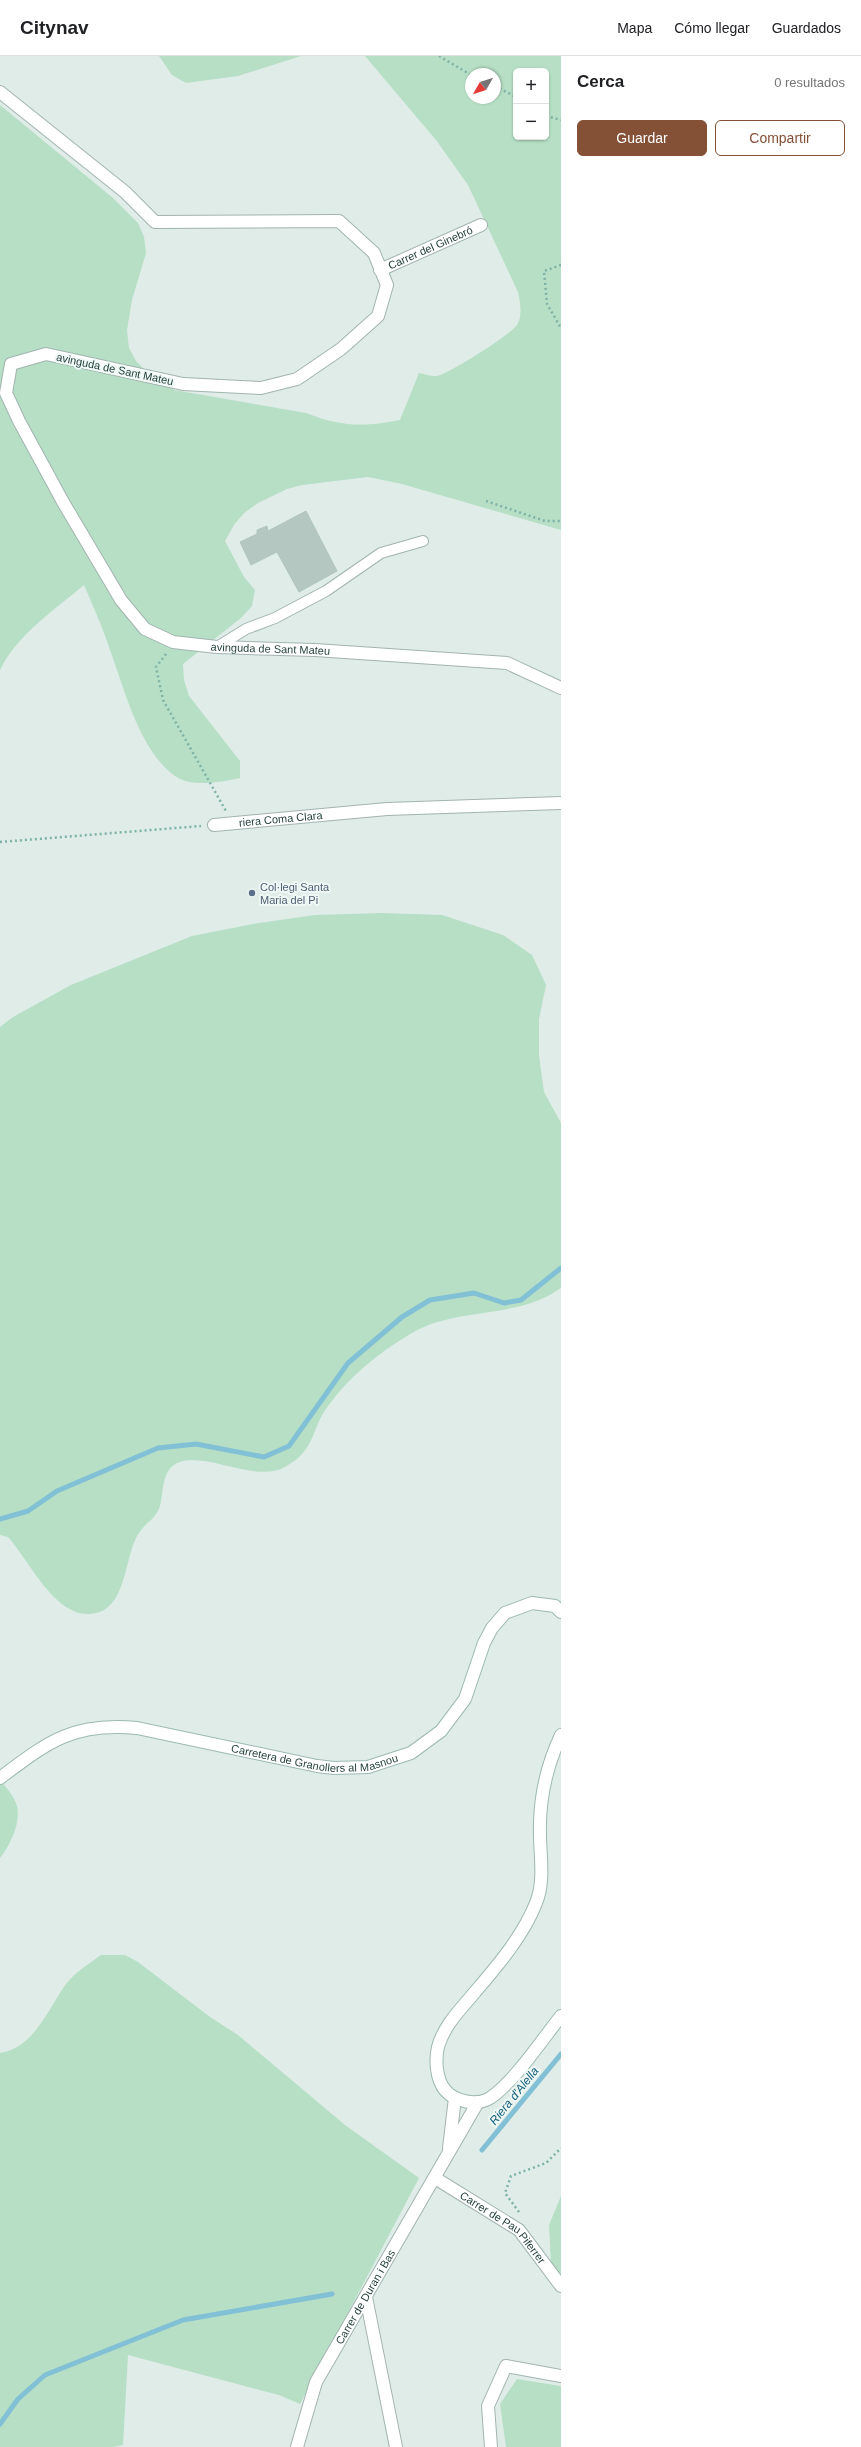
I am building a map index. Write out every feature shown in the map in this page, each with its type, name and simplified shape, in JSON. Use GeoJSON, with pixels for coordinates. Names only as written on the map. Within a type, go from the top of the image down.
{"type":"FeatureCollection","features":[{"type":"Feature","properties":{"kind":"street","name":"avinguda de Sant Mateu"},"geometry":{"type":"LineString","coordinates":[[0,92],[125,192],[155,222],[211,220],[265,223],[339,221],[374,253],[387,285],[378,316],[341,349],[297,379],[261,388],[183,384],[46,354],[11,364],[6,393],[63,502],[121,600],[145,629],[173,642],[216,647],[315,650],[507,663],[561,688]]}},
{"type":"Feature","properties":{"kind":"street","name":"Carrer del Ginebró"},"geometry":{"type":"LineString","coordinates":[[380,270],[481,225]]}},
{"type":"Feature","properties":{"kind":"street","name":"riera Coma Clara"},"geometry":{"type":"LineString","coordinates":[[214,825],[387,809],[561,803]]}},
{"type":"Feature","properties":{"kind":"street","name":"Carretera de Granollers al Masnou"},"geometry":{"type":"LineString","coordinates":[[0,1778],[43,1746],[59,1738],[80,1730],[107,1727],[137,1728],[334,1768],[368,1767],[411,1753],[441,1731],[465,1699],[484,1643],[492,1628],[505,1613],[532,1603],[555,1606],[561,1612]]}},
{"type":"Feature","properties":{"kind":"street"},"geometry":{"type":"LineString","coordinates":[[561,1735],[542,1787],[540,1834],[542,1872],[537,1901],[522,1931],[455,2015],[438,2047],[438,2078],[445,2090],[455,2098],[466,2102],[478,2102],[488,2099],[497,2092],[561,2016]]}},
{"type":"Feature","properties":{"kind":"street","name":"Carrer de Duran i Bas"},"geometry":{"type":"LineString","coordinates":[[449,2154],[455,2098]]}},
{"type":"Feature","properties":{"kind":"street","name":"Carrer de Duran i Bas"},"geometry":{"type":"LineString","coordinates":[[297,2447],[316,2382],[436,2178],[478,2102]]}},
{"type":"Feature","properties":{"kind":"street","name":"Carrer de Pau Piferrer"},"geometry":{"type":"LineString","coordinates":[[436,2178],[519,2230],[561,2286]]}},
{"type":"Feature","properties":{"kind":"street"},"geometry":{"type":"LineString","coordinates":[[366,2297],[396,2447]]}},
{"type":"Feature","properties":{"kind":"street"},"geometry":{"type":"LineString","coordinates":[[491,2447],[488,2406],[506,2366],[561,2376]]}},
{"type":"Feature","properties":{"kind":"lane"},"geometry":{"type":"LineString","coordinates":[[216,647],[246,629],[275,618],[326,591],[381,553],[423,541]]}},
{"type":"Feature","properties":{"kind":"path"},"geometry":{"type":"LineString","coordinates":[[439,56],[465,71]]}},
{"type":"Feature","properties":{"kind":"path"},"geometry":{"type":"LineString","coordinates":[[501,89],[513,95]]}},
{"type":"Feature","properties":{"kind":"path"},"geometry":{"type":"LineString","coordinates":[[549,117],[561,120]]}},
{"type":"Feature","properties":{"kind":"path"},"geometry":{"type":"LineString","coordinates":[[561,265],[544,271],[547,304],[561,328]]}},
{"type":"Feature","properties":{"kind":"path"},"geometry":{"type":"LineString","coordinates":[[486,501],[545,521],[561,521]]}},
{"type":"Feature","properties":{"kind":"path"},"geometry":{"type":"LineString","coordinates":[[173,642],[156,667],[163,700],[233,823]]}},
{"type":"Feature","properties":{"kind":"path"},"geometry":{"type":"LineString","coordinates":[[0,842],[214,825]]}},
{"type":"Feature","properties":{"kind":"path"},"geometry":{"type":"LineString","coordinates":[[523,2217],[505,2193],[511,2176],[546,2163],[561,2148]]}},
{"type":"Feature","properties":{"kind":"green space"},"geometry":{"type":"Polygon","coordinates":[[[159,56],[301,56],[238,76],[186,83],[172,75],[159,56]]]}},
{"type":"Feature","properties":{"kind":"green space"},"geometry":{"type":"Polygon","coordinates":[[[365,56],[561,56],[561,530],[402,484],[368,477],[302,485],[287,489],[258,503],[244,513],[234,525],[225,541],[244,577],[255,590],[252,606],[241,618],[183,664],[184,680],[189,696],[240,761],[240,778],[207,783],[189,782],[175,776],[162,765],[152,751],[135,718],[98,617],[84,585],[26,634],[7,657],[0,670],[0,105],[113,198],[138,223],[144,237],[146,253],[132,300],[127,330],[129,348],[136,361],[148,373],[174,390],[306,413],[330,421],[364,425],[400,420],[419,373],[437,376],[444,373],[479,353],[503,337],[517,325],[520,317],[520,300],[518,292],[468,185],[436,140],[365,56]]]}},
{"type":"Feature","properties":{"kind":"green space"},"geometry":{"type":"Polygon","coordinates":[[[382,913],[442,915],[503,935],[532,955],[546,985],[539,1019],[539,1056],[544,1092],[561,1123],[561,1288],[543,1298],[524,1305],[504,1310],[444,1320],[425,1326],[396,1343],[364,1367],[336,1396],[322,1415],[312,1439],[303,1453],[285,1467],[273,1471],[260,1472],[201,1461],[188,1460],[177,1463],[168,1471],[158,1510],[153,1518],[141,1530],[134,1543],[122,1582],[111,1605],[101,1612],[88,1614],[75,1612],[53,1596],[8,1537],[0,1535],[0,1027],[13,1017],[71,985],[192,936],[253,924],[315,915],[382,913]]]}},
{"type":"Feature","properties":{"kind":"green space"},"geometry":{"type":"Polygon","coordinates":[[[0,1780],[14,1799],[18,1813],[14,1834],[0,1858],[0,1780]]]}},
{"type":"Feature","properties":{"kind":"green space"},"geometry":{"type":"Polygon","coordinates":[[[101,1955],[125,1955],[138,1962],[210,2017],[238,2035],[345,2125],[419,2178],[300,2404],[279,2395],[128,2355],[123,2445],[113,2447],[0,2447],[0,2053],[12,2050],[31,2036],[46,2016],[66,1984],[82,1968],[101,1955]]]}},
{"type":"Feature","properties":{"kind":"green space"},"geometry":{"type":"Polygon","coordinates":[[[561,2196],[561,2276],[551,2262],[549,2225],[561,2196]]]}},
{"type":"Feature","properties":{"kind":"green space"},"geometry":{"type":"Polygon","coordinates":[[[517,2379],[561,2386],[561,2447],[506,2447],[500,2404],[517,2379]]]}},
{"type":"Feature","properties":{"kind":"building"},"geometry":{"type":"Polygon","coordinates":[[[306,511],[337,571],[299,592],[277,552],[251,565],[240,542],[257,534],[257,530],[267,526],[268,531],[306,511]]]}},
{"type":"Feature","properties":{"kind":"waterway"},"geometry":{"type":"LineString","coordinates":[[0,1519],[28,1511],[57,1491],[158,1448],[196,1444],[264,1457],[289,1446],[348,1363],[402,1317],[430,1300],[474,1293],[504,1303],[521,1300],[561,1268]]}},
{"type":"Feature","properties":{"kind":"waterway","name":"Riera d'Alella"},"geometry":{"type":"LineString","coordinates":[[482,2150],[561,2054]]}},
{"type":"Feature","properties":{"kind":"waterway"},"geometry":{"type":"LineString","coordinates":[[0,2424],[18,2399],[45,2375],[183,2320],[332,2294]]}},
{"type":"Feature","properties":{"kind":"place","name":"Col·legi Santa Maria del Pi"},"geometry":{"type":"Point","coordinates":[252,893]}}]}
